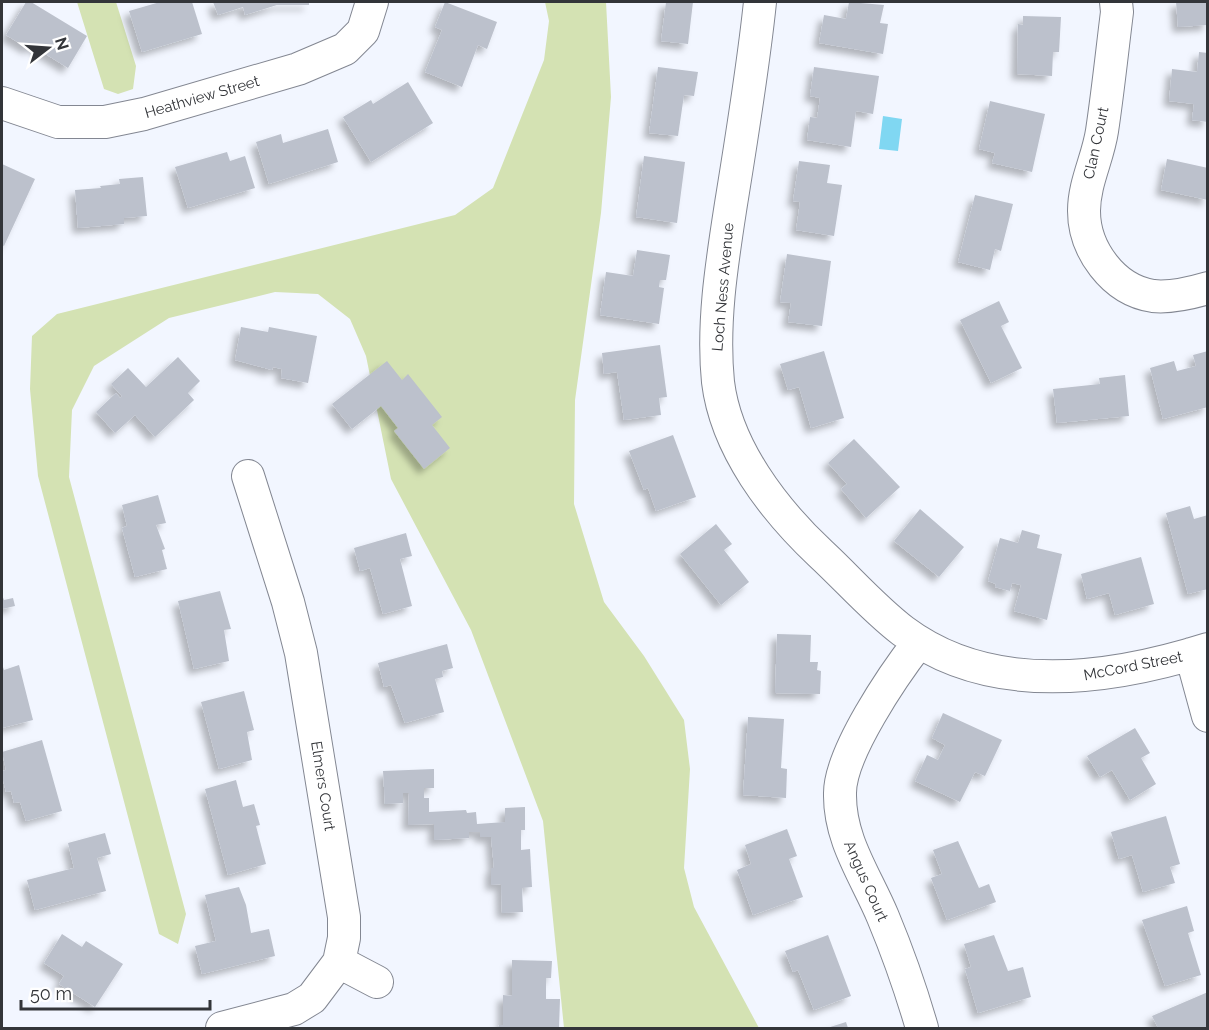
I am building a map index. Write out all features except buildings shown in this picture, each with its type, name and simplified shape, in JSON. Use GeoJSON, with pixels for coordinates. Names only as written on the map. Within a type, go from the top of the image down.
{"type":"FeatureCollection","features":[{"type":"Feature","properties":{"kind":"street","name":"Heathview Street"},"geometry":{"type":"LineString","coordinates":[[2,103],[58,122],[105,122],[144,114],[297,69],[345,49],[363,31],[372,2]]}},
{"type":"Feature","properties":{"kind":"street","name":"Loch Ness Avenue"},"geometry":{"type":"LineString","coordinates":[[760,2],[717,313],[716,347],[719,385],[742,454],[765,491],[802,537],[902,630],[920,642]]}},
{"type":"Feature","properties":{"kind":"street","name":"Clan Court"},"geometry":{"type":"LineString","coordinates":[[1116,2],[1101,134],[1086,188],[1084,212],[1087,236],[1097,258],[1113,276],[1132,289],[1153,296],[1176,295],[1208,288]]}},
{"type":"Feature","properties":{"kind":"street","name":"Elmers Court"},"geometry":{"type":"LineString","coordinates":[[222,1029],[294,1009],[312,998],[339,962],[344,938],[344,917],[301,653],[288,602],[248,476]]}},
{"type":"Feature","properties":{"kind":"street","name":"McCord Street"},"geometry":{"type":"LineString","coordinates":[[920,642],[957,661],[986,668],[1015,674],[1077,677],[1142,667],[1199,652]]}},
{"type":"Feature","properties":{"kind":"street","name":"Angus Court"},"geometry":{"type":"LineString","coordinates":[[920,642],[864,726],[850,756],[839,791],[842,822],[854,859],[882,914],[908,982],[922,1029]]}},
{"type":"Feature","properties":{"kind":"street"},"geometry":{"type":"LineString","coordinates":[[1199,652],[1208,716]]}},
{"type":"Feature","properties":{"kind":"street"},"geometry":{"type":"LineString","coordinates":[[339,962],[377,982]]}},
{"type":"Feature","properties":{"kind":"green space"},"geometry":{"type":"Polygon","coordinates":[[[77,2],[116,2],[136,66],[133,89],[118,94],[104,89],[77,2]]]}},
{"type":"Feature","properties":{"kind":"green space"},"geometry":{"type":"Polygon","coordinates":[[[545,2],[606,2],[611,97],[601,213],[575,400],[574,504],[604,602],[644,656],[684,720],[690,769],[684,868],[694,907],[759,1028],[564,1028],[543,821],[471,630],[391,479],[366,356],[350,319],[318,294],[275,292],[169,318],[94,366],[72,410],[69,477],[186,914],[178,944],[159,934],[38,476],[30,389],[32,336],[57,314],[455,215],[493,188],[544,60],[549,21],[545,2]]]}},
{"type":"Feature","properties":{"kind":"water"},"geometry":{"type":"Polygon","coordinates":[[[883,116],[902,119],[898,151],[879,149],[883,116]]]}}]}
